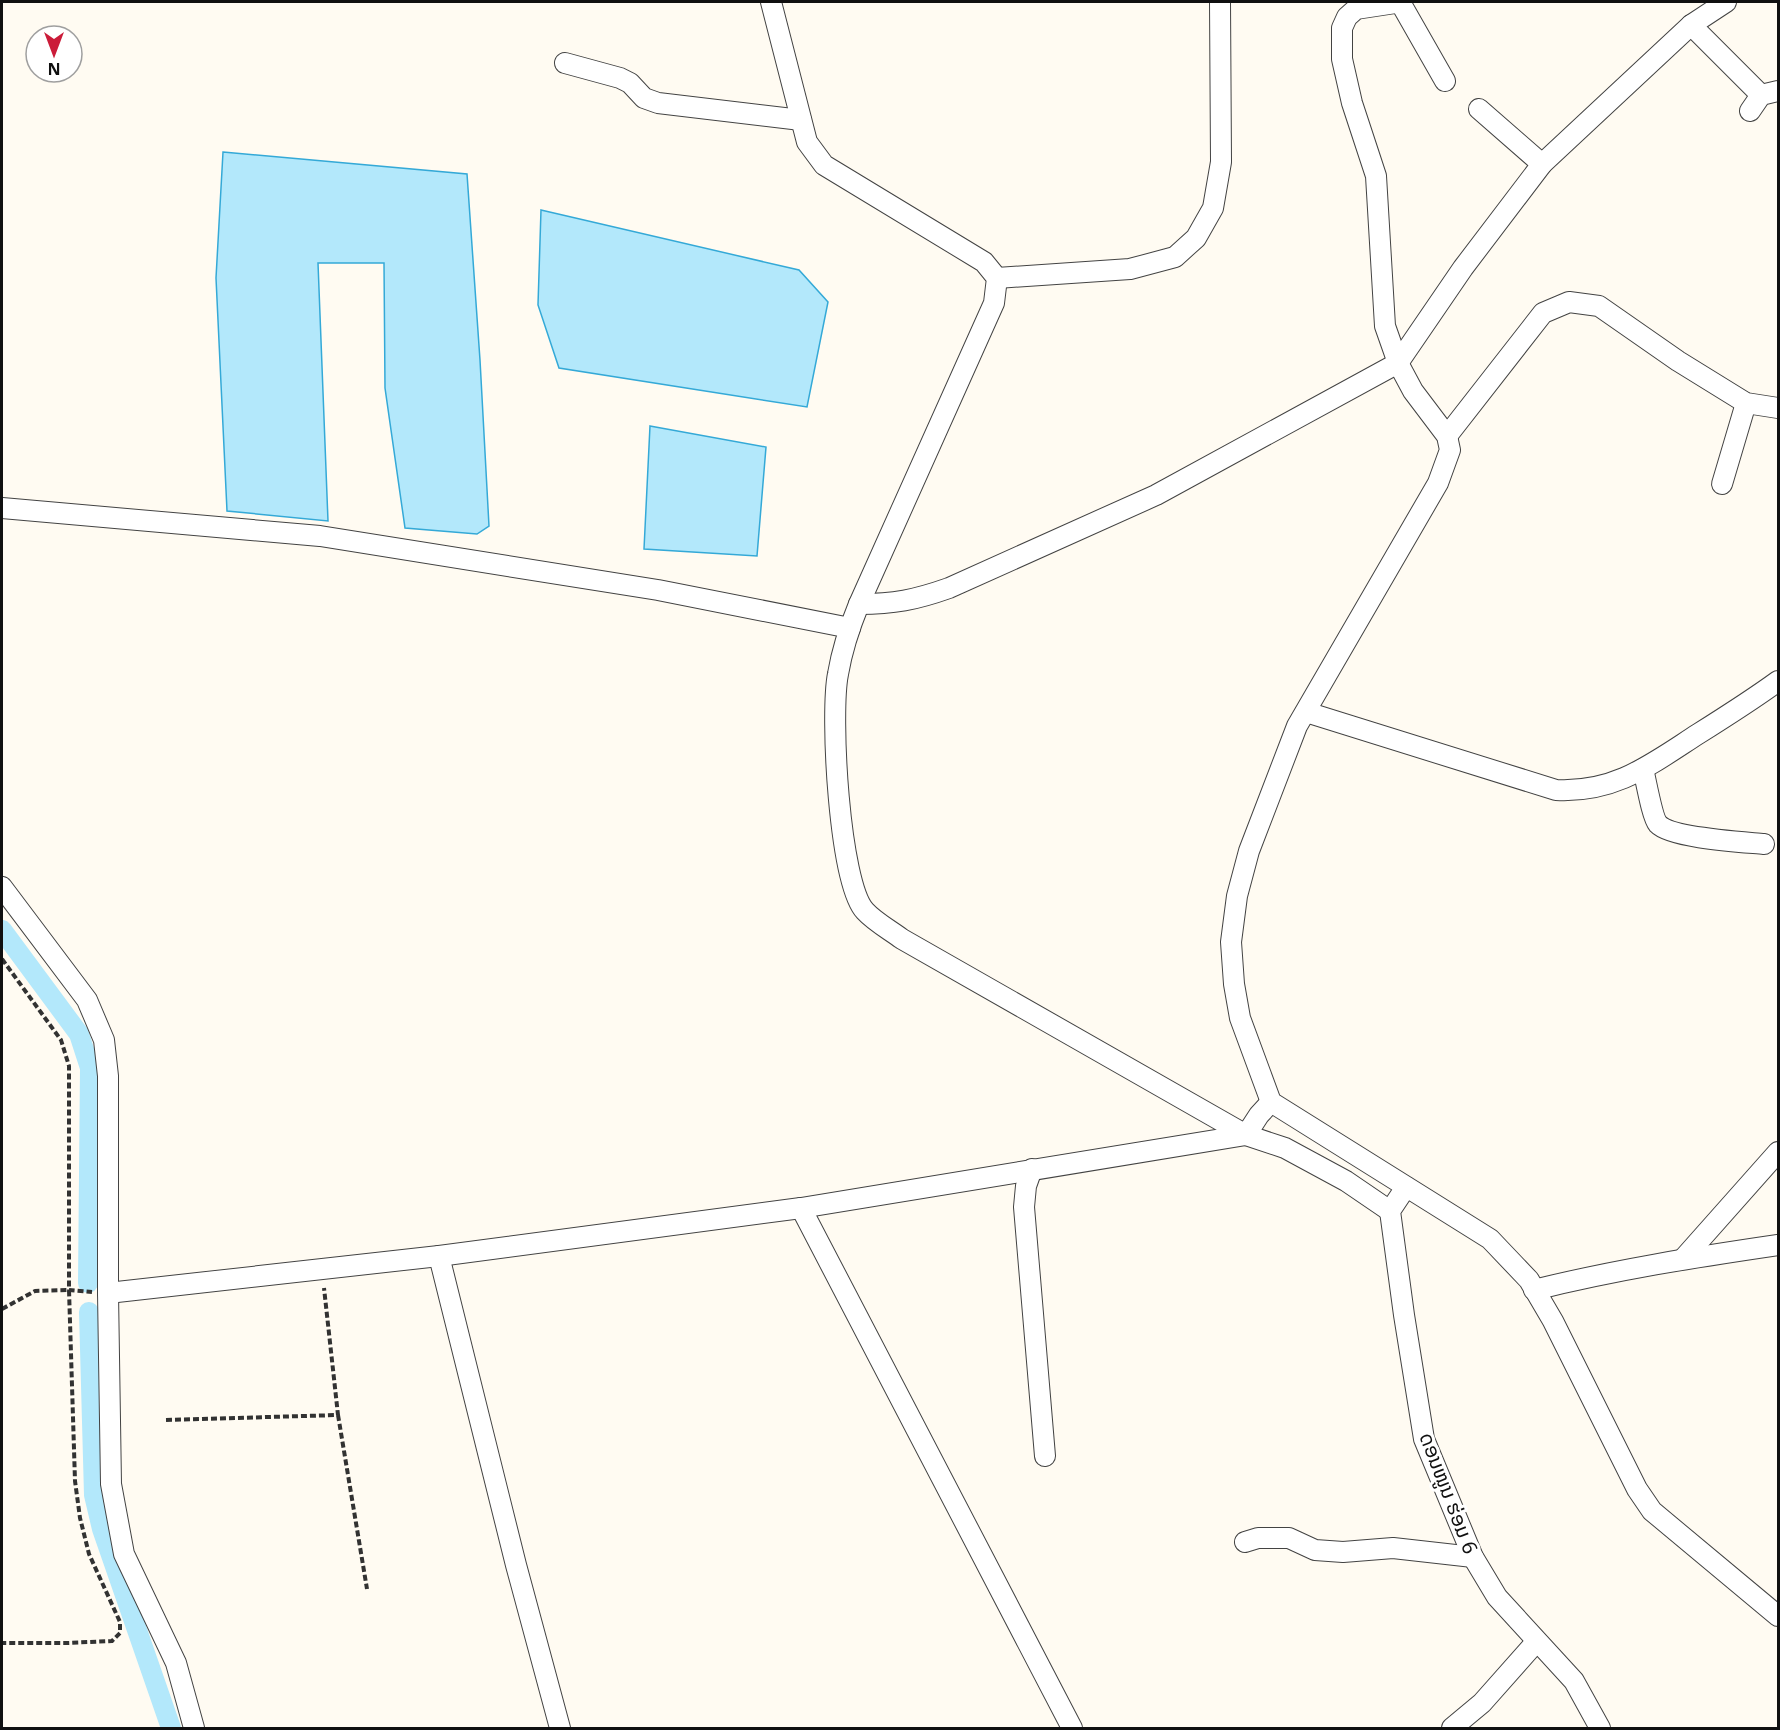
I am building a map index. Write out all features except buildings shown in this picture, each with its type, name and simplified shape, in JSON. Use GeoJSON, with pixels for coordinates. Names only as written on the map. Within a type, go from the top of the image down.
{"type":"FeatureCollection","features":[{"type":"Feature","properties":{"kind":"street"},"geometry":{"type":"LineString","coordinates":[[771,2],[807,142],[824,165],[984,262],[997,278],[994,303],[859,604],[838,674],[835,709],[836,746],[849,876],[864,910],[902,939],[1246,1135],[1295,1154],[1346,1181],[1390,1211],[1406,1187]]}},
{"type":"Feature","properties":{"kind":"street"},"geometry":{"type":"LineString","coordinates":[[997,278],[1130,269],[1175,257],[1196,238],[1213,208],[1221,162],[1220,2]]}},
{"type":"Feature","properties":{"kind":"street"},"geometry":{"type":"LineString","coordinates":[[1445,81],[1401,2],[1356,9],[1347,17],[1342,28],[1342,59],[1352,103],[1376,176],[1385,326],[1398,363],[1413,391],[1447,436],[1450,450],[1438,483],[1297,726],[1249,851],[1238,896],[1232,942],[1234,984],[1240,1018],[1271,1102],[1490,1239],[1529,1280],[1553,1321],[1638,1489],[1652,1511],[1779,1616]]}},
{"type":"Feature","properties":{"kind":"street"},"geometry":{"type":"LineString","coordinates":[[859,604],[891,604],[919,598],[960,583],[1156,495],[1398,363],[1463,268],[1542,164],[1690,25],[1726,2]]}},
{"type":"Feature","properties":{"kind":"street"},"geometry":{"type":"LineString","coordinates":[[1690,25],[1763,99]]}},
{"type":"Feature","properties":{"kind":"street"},"geometry":{"type":"LineString","coordinates":[[564,63],[620,78],[630,83],[644,98],[658,103],[801,120]]}},
{"type":"Feature","properties":{"kind":"street"},"geometry":{"type":"LineString","coordinates":[[1479,109],[1542,164]]}},
{"type":"Feature","properties":{"kind":"street"},"geometry":{"type":"LineString","coordinates":[[1447,436],[1543,313],[1569,302],[1599,306],[1678,361],[1746,403],[1779,408]]}},
{"type":"Feature","properties":{"kind":"street"},"geometry":{"type":"LineString","coordinates":[[1722,484],[1746,403]]}},
{"type":"Feature","properties":{"kind":"street"},"geometry":{"type":"LineString","coordinates":[[2,508],[320,536],[658,590],[850,628]]}},
{"type":"Feature","properties":{"kind":"street"},"geometry":{"type":"LineString","coordinates":[[1306,712],[1556,790],[1578,791],[1599,788],[1635,774],[1779,681]]}},
{"type":"Feature","properties":{"kind":"street"},"geometry":{"type":"LineString","coordinates":[[1644,769],[1658,823],[1665,829],[1702,837],[1764,844]]}},
{"type":"Feature","properties":{"kind":"street"},"geometry":{"type":"LineString","coordinates":[[2,887],[87,1000],[104,1040],[108,1076],[111,1484],[124,1554],[176,1663],[194,1728]]}},
{"type":"Feature","properties":{"kind":"street"},"geometry":{"type":"LineString","coordinates":[[108,1293],[439,1256],[801,1208],[1246,1135],[1271,1102]]}},
{"type":"Feature","properties":{"kind":"street"},"geometry":{"type":"LineString","coordinates":[[1683,1259],[1779,1152]]}},
{"type":"Feature","properties":{"kind":"street"},"geometry":{"type":"LineString","coordinates":[[1032,1169],[1026,1186],[1024,1207],[1045,1456]]}},
{"type":"Feature","properties":{"kind":"street"},"geometry":{"type":"LineString","coordinates":[[801,1208],[1072,1728]]}},
{"type":"Feature","properties":{"kind":"street","name":"ດອນໜູນ ຮ່ອມ 6"},"geometry":{"type":"LineString","coordinates":[[1390,1211],[1424,1439],[1473,1557],[1497,1597],[1574,1681],[1600,1728]]}},
{"type":"Feature","properties":{"kind":"street"},"geometry":{"type":"LineString","coordinates":[[1534,1290],[1683,1259],[1779,1245]]}},
{"type":"Feature","properties":{"kind":"street"},"geometry":{"type":"LineString","coordinates":[[439,1256],[516,1565],[560,1728]]}},
{"type":"Feature","properties":{"kind":"street"},"geometry":{"type":"LineString","coordinates":[[1245,1542],[1258,1538],[1289,1538],[1314,1550],[1343,1552],[1393,1548],[1473,1557]]}},
{"type":"Feature","properties":{"kind":"street"},"geometry":{"type":"LineString","coordinates":[[1452,1728],[1482,1703],[1536,1642]]}},
{"type":"Feature","properties":{"kind":"path"},"geometry":{"type":"LineString","coordinates":[[2,959],[61,1040],[69,1066],[69,1290],[75,1481],[80,1518],[89,1554],[120,1622],[120,1633],[112,1641],[2,1643]]}},
{"type":"Feature","properties":{"kind":"path"},"geometry":{"type":"LineString","coordinates":[[322,1269],[338,1415],[367,1589]]}},
{"type":"Feature","properties":{"kind":"path"},"geometry":{"type":"LineString","coordinates":[[2,1309],[35,1291],[69,1290],[108,1293]]}},
{"type":"Feature","properties":{"kind":"path"},"geometry":{"type":"LineString","coordinates":[[166,1420],[338,1415]]}},
{"type":"Feature","properties":{"kind":"water"},"geometry":{"type":"Polygon","coordinates":[[[223,152],[467,174],[489,526],[477,534],[405,528],[385,388],[384,263],[318,263],[328,521],[227,511],[216,278],[223,152]]]}},
{"type":"Feature","properties":{"kind":"water"},"geometry":{"type":"Polygon","coordinates":[[[541,210],[799,270],[828,302],[807,407],[559,368],[538,305],[541,210]]]}},
{"type":"Feature","properties":{"kind":"water"},"geometry":{"type":"Polygon","coordinates":[[[650,426],[766,447],[757,556],[644,549],[650,426]]]}},
{"type":"Feature","properties":{"kind":"waterway"},"geometry":{"type":"LineString","coordinates":[[2,930],[79,1034],[90,1068],[88,1283]]}},
{"type":"Feature","properties":{"kind":"waterway"},"geometry":{"type":"LineString","coordinates":[[89,1312],[94,1495],[102,1529],[171,1728]]}}]}
